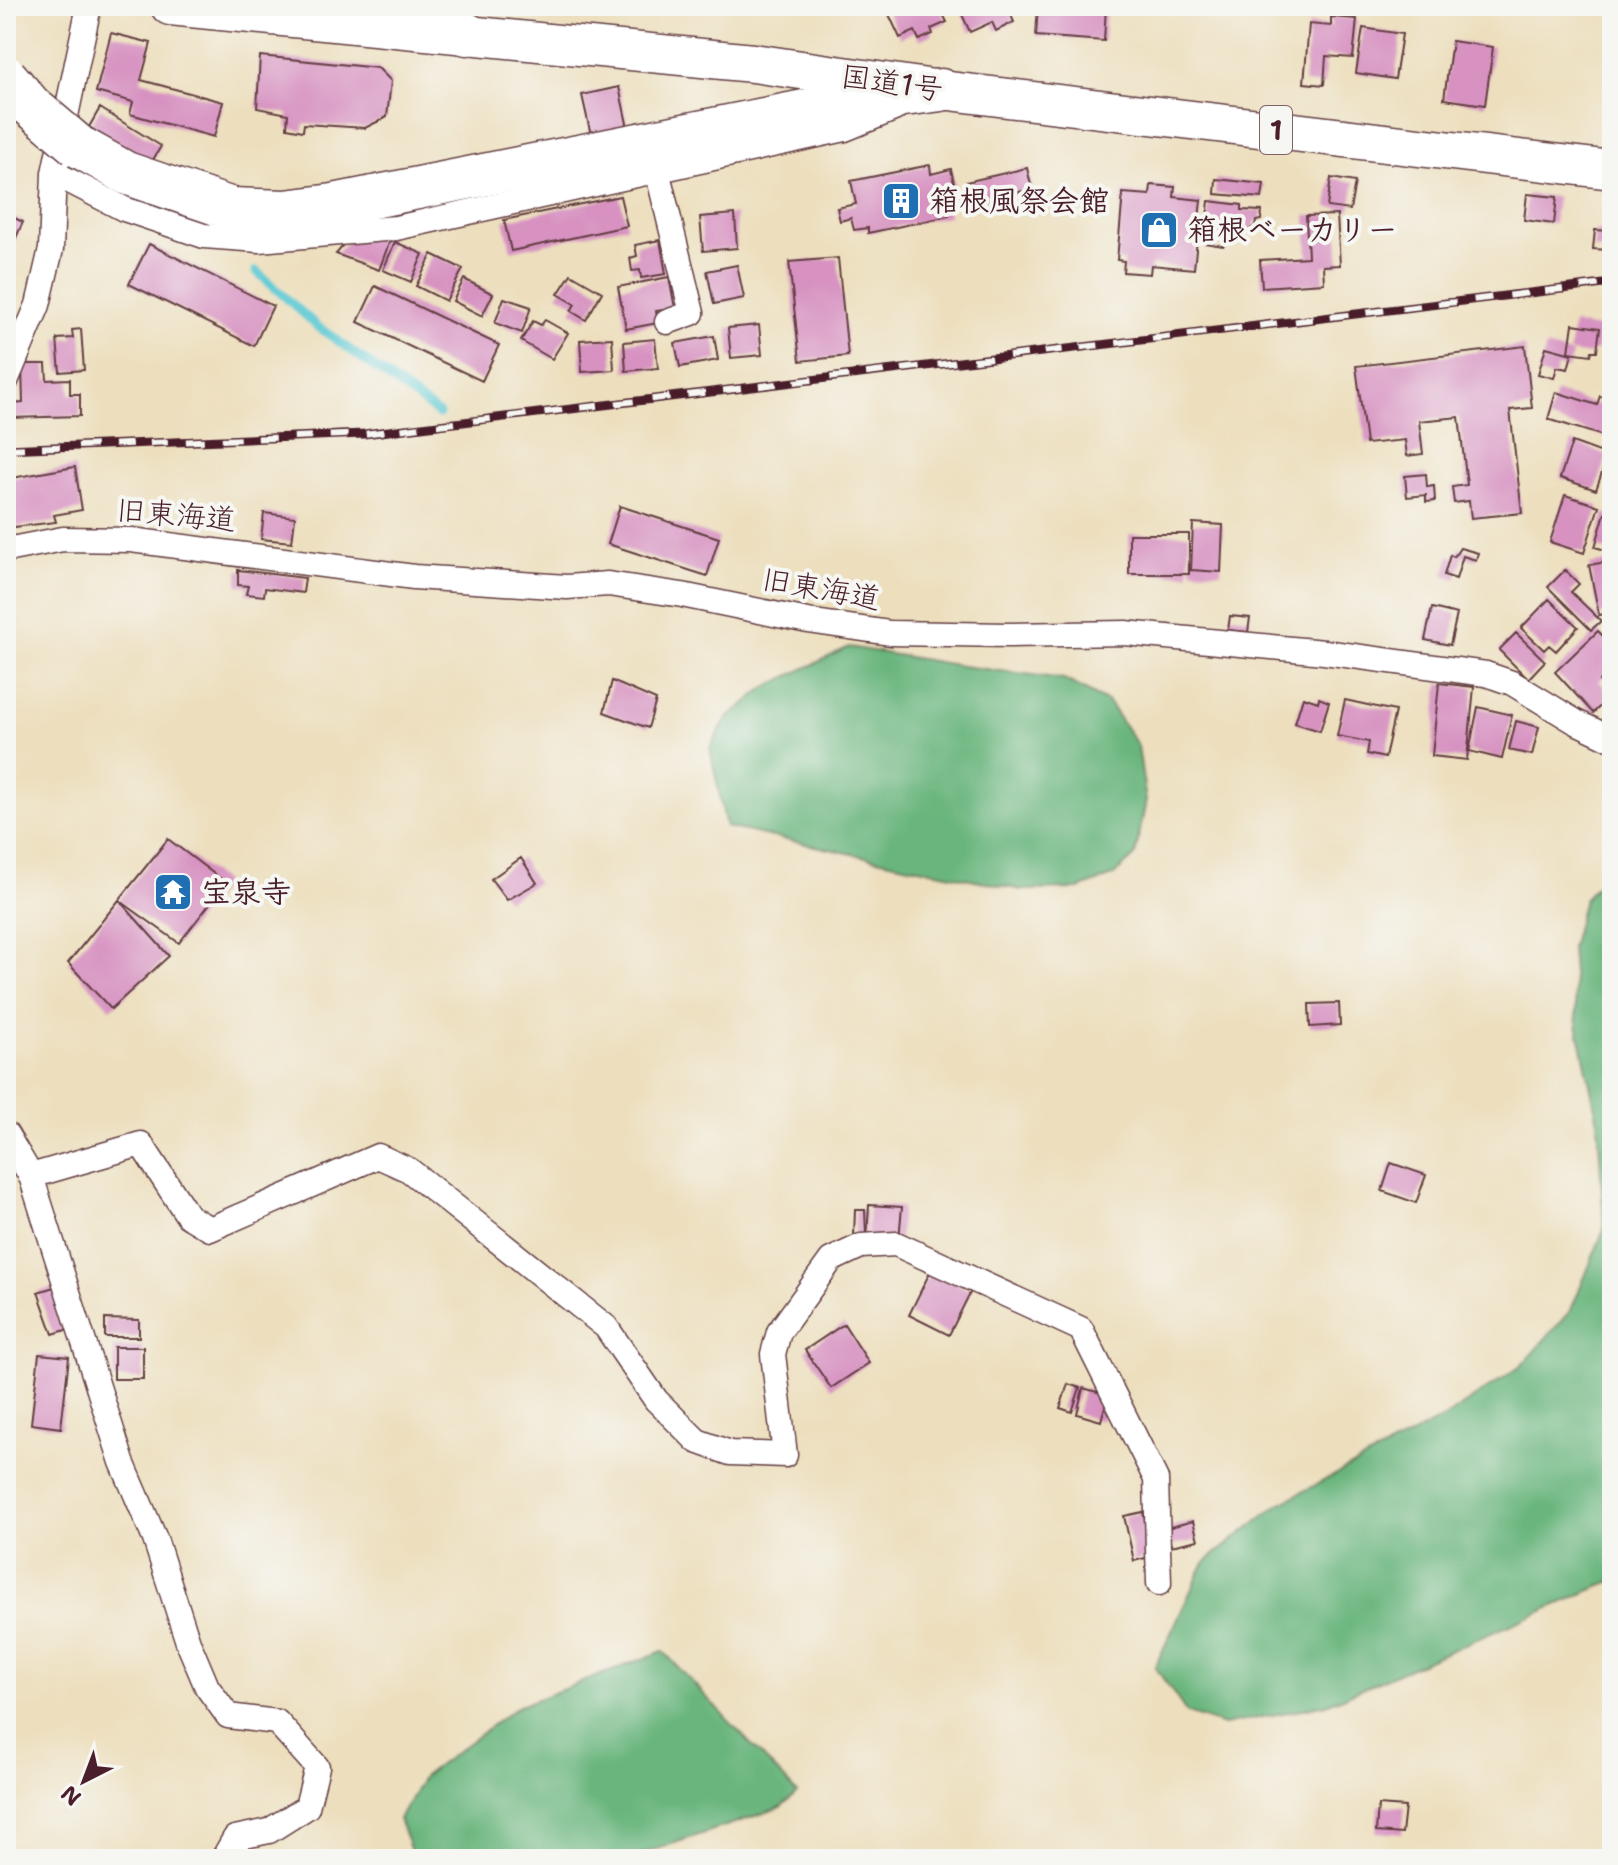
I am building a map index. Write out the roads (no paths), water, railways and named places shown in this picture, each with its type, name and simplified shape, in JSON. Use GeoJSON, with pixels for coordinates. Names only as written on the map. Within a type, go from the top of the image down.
{"type":"FeatureCollection","features":[{"type":"Feature","properties":{"kind":"highway","name":"国道1号"},"geometry":{"type":"LineString","coordinates":[[170,6],[753,63],[941,90],[1612,170]]}},
{"type":"Feature","properties":{"kind":"highway"},"geometry":{"type":"LineString","coordinates":[[399,6],[467,34]]}},
{"type":"Feature","properties":{"kind":"highway"},"geometry":{"type":"LineString","coordinates":[[6,77],[31,106],[66,160],[126,173],[232,209],[285,211],[348,202],[844,103],[941,90]]}},
{"type":"Feature","properties":{"kind":"street"},"geometry":{"type":"LineString","coordinates":[[6,381],[38,305],[51,249],[89,6]]}},
{"type":"Feature","properties":{"kind":"street"},"geometry":{"type":"LineString","coordinates":[[66,160],[124,209],[204,236],[259,240],[396,228],[845,129],[941,90]]}},
{"type":"Feature","properties":{"kind":"street"},"geometry":{"type":"LineString","coordinates":[[657,170],[692,313],[667,322]]}},
{"type":"Feature","properties":{"kind":"street","name":"旧東海道"},"geometry":{"type":"LineString","coordinates":[[6,550],[63,539],[131,540],[414,577],[567,587],[608,584],[890,633],[1125,633],[1324,652],[1486,674],[1512,683],[1576,722],[1612,739]]}},
{"type":"Feature","properties":{"kind":"street"},"geometry":{"type":"LineString","coordinates":[[6,1134],[31,1176],[122,1462],[155,1539],[188,1642],[207,1687],[228,1716],[277,1722],[317,1767],[307,1807],[269,1831],[235,1838],[223,1859]]}},
{"type":"Feature","properties":{"kind":"street"},"geometry":{"type":"LineString","coordinates":[[31,1176],[141,1144],[188,1216],[210,1229],[378,1156],[409,1170],[606,1327],[656,1400],[697,1441],[730,1453],[785,1455],[773,1354],[779,1332],[831,1260],[861,1246],[896,1244],[1081,1329],[1156,1479],[1159,1583]]}},
{"type":"Feature","properties":{"kind":"waterway"},"geometry":{"type":"LineString","coordinates":[[6,165],[12,170]]}},
{"type":"Feature","properties":{"kind":"waterway"},"geometry":{"type":"LineString","coordinates":[[256,271],[317,326],[439,414]]}},
{"type":"Feature","properties":{"kind":"railway"},"geometry":{"type":"LineString","coordinates":[[6,449],[364,434],[1612,283]]}},
{"type":"Feature","properties":{"kind":"place","name":"箱根風祭会館"},"geometry":{"type":"Point","coordinates":[901,201]}},
{"type":"Feature","properties":{"kind":"place","name":"箱根ベーカリー"},"geometry":{"type":"Point","coordinates":[1159,230]}},
{"type":"Feature","properties":{"kind":"place","name":"宝泉寺"},"geometry":{"type":"Point","coordinates":[173,892]}}]}
